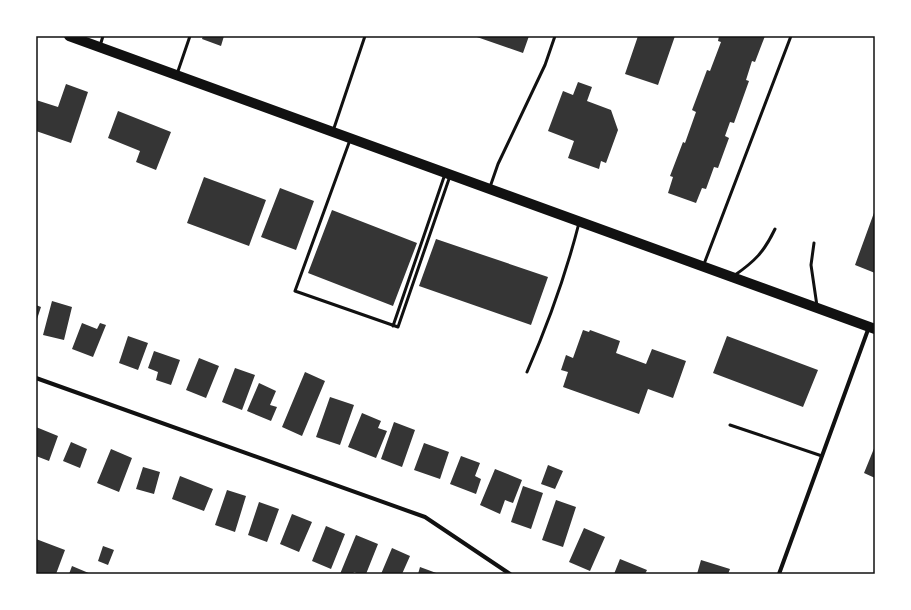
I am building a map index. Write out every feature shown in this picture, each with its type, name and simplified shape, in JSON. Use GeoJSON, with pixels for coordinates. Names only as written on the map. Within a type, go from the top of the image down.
{"type":"FeatureCollection","features":[{"type":"Feature","properties":{"kind":"main road"},"geometry":{"type":"LineString","coordinates":[[69,36],[872,328]]}},
{"type":"Feature","properties":{"kind":"street"},"geometry":{"type":"LineString","coordinates":[[779,574],[822,456],[872,328]]}},
{"type":"Feature","properties":{"kind":"street"},"geometry":{"type":"LineString","coordinates":[[36,378],[426,517],[510,574]]}},
{"type":"Feature","properties":{"kind":"lane"},"geometry":{"type":"LineString","coordinates":[[100,47],[103,36]]}},
{"type":"Feature","properties":{"kind":"lane"},"geometry":{"type":"LineString","coordinates":[[177,75],[190,36]]}},
{"type":"Feature","properties":{"kind":"lane"},"geometry":{"type":"LineString","coordinates":[[333,132],[365,36]]}},
{"type":"Feature","properties":{"kind":"lane"},"geometry":{"type":"LineString","coordinates":[[489,189],[498,164],[545,65],[555,36]]}},
{"type":"Feature","properties":{"kind":"lane"},"geometry":{"type":"LineString","coordinates":[[703,266],[791,36]]}},
{"type":"Feature","properties":{"kind":"lane"},"geometry":{"type":"LineString","coordinates":[[350,138],[295,292],[398,327],[448,174]]}},
{"type":"Feature","properties":{"kind":"lane"},"geometry":{"type":"LineString","coordinates":[[393,326],[448,174]]}},
{"type":"Feature","properties":{"kind":"lane"},"geometry":{"type":"LineString","coordinates":[[527,372],[540,342],[570,259],[580,222]]}},
{"type":"Feature","properties":{"kind":"lane"},"geometry":{"type":"LineString","coordinates":[[732,277],[750,265],[760,255],[775,229]]}},
{"type":"Feature","properties":{"kind":"lane"},"geometry":{"type":"LineString","coordinates":[[814,243],[811,265],[818,308]]}},
{"type":"Feature","properties":{"kind":"lane"},"geometry":{"type":"LineString","coordinates":[[730,425],[822,456]]}},
{"type":"Feature","properties":{"kind":"building"},"geometry":{"type":"Polygon","coordinates":[[[203,36],[224,36],[221,46],[202,39],[203,36]]]}},
{"type":"Feature","properties":{"kind":"building"},"geometry":{"type":"Polygon","coordinates":[[[474,36],[529,36],[523,53],[474,36]]]}},
{"type":"Feature","properties":{"kind":"building"},"geometry":{"type":"Polygon","coordinates":[[[638,36],[675,36],[658,85],[625,74],[638,36]]]}},
{"type":"Feature","properties":{"kind":"building"},"geometry":{"type":"Polygon","coordinates":[[[719,36],[765,36],[755,62],[752,61],[746,80],[749,81],[734,123],[730,122],[725,136],[729,138],[718,168],[714,167],[706,189],[702,188],[696,203],[668,193],[673,177],[670,176],[683,142],[685,143],[696,112],[692,110],[707,70],[710,71],[721,42],[718,41],[719,36]]]}},
{"type":"Feature","properties":{"kind":"building"},"geometry":{"type":"Polygon","coordinates":[[[578,82],[592,87],[587,101],[611,110],[618,130],[606,163],[601,161],[599,169],[568,158],[574,141],[548,131],[563,91],[573,95],[578,82]]]}},
{"type":"Feature","properties":{"kind":"building"},"geometry":{"type":"Polygon","coordinates":[[[66,84],[88,92],[71,143],[36,131],[36,100],[58,107],[66,84]]]}},
{"type":"Feature","properties":{"kind":"building"},"geometry":{"type":"Polygon","coordinates":[[[118,111],[171,132],[156,170],[136,162],[140,151],[108,138],[118,111]]]}},
{"type":"Feature","properties":{"kind":"building"},"geometry":{"type":"Polygon","coordinates":[[[204,177],[266,200],[249,246],[187,223],[204,177]]]}},
{"type":"Feature","properties":{"kind":"building"},"geometry":{"type":"Polygon","coordinates":[[[280,188],[314,201],[296,250],[261,237],[280,188]]]}},
{"type":"Feature","properties":{"kind":"building"},"geometry":{"type":"Polygon","coordinates":[[[332,210],[417,243],[393,306],[308,273],[332,210]]]}},
{"type":"Feature","properties":{"kind":"building"},"geometry":{"type":"Polygon","coordinates":[[[875,210],[875,273],[855,265],[875,210]]]}},
{"type":"Feature","properties":{"kind":"building"},"geometry":{"type":"Polygon","coordinates":[[[436,239],[548,277],[531,325],[419,286],[436,239]]]}},
{"type":"Feature","properties":{"kind":"building"},"geometry":{"type":"Polygon","coordinates":[[[52,301],[72,307],[64,340],[43,335],[52,301]]]}},
{"type":"Feature","properties":{"kind":"building"},"geometry":{"type":"Polygon","coordinates":[[[36,305],[41,307],[36,322],[36,305]]]}},
{"type":"Feature","properties":{"kind":"building"},"geometry":{"type":"Polygon","coordinates":[[[82,323],[97,329],[100,323],[106,325],[93,357],[72,349],[82,323]]]}},
{"type":"Feature","properties":{"kind":"building"},"geometry":{"type":"Polygon","coordinates":[[[583,330],[589,332],[590,330],[620,341],[616,353],[646,364],[652,349],[686,361],[673,398],[648,389],[639,414],[563,387],[568,372],[561,370],[566,355],[573,358],[583,330]]]}},
{"type":"Feature","properties":{"kind":"building"},"geometry":{"type":"Polygon","coordinates":[[[128,336],[148,343],[138,370],[119,363],[128,336]]]}},
{"type":"Feature","properties":{"kind":"building"},"geometry":{"type":"Polygon","coordinates":[[[727,336],[818,370],[803,407],[713,373],[727,336]]]}},
{"type":"Feature","properties":{"kind":"building"},"geometry":{"type":"Polygon","coordinates":[[[154,351],[180,360],[171,385],[156,380],[158,372],[148,368],[154,351]]]}},
{"type":"Feature","properties":{"kind":"building"},"geometry":{"type":"Polygon","coordinates":[[[199,358],[219,366],[206,398],[186,390],[199,358]]]}},
{"type":"Feature","properties":{"kind":"building"},"geometry":{"type":"Polygon","coordinates":[[[235,368],[255,375],[242,410],[222,402],[235,368]]]}},
{"type":"Feature","properties":{"kind":"building"},"geometry":{"type":"Polygon","coordinates":[[[305,372],[325,381],[302,436],[282,427],[305,372]]]}},
{"type":"Feature","properties":{"kind":"building"},"geometry":{"type":"Polygon","coordinates":[[[259,383],[276,391],[270,405],[277,407],[271,421],[247,411],[259,383]]]}},
{"type":"Feature","properties":{"kind":"building"},"geometry":{"type":"Polygon","coordinates":[[[330,397],[354,405],[340,445],[316,437],[330,397]]]}},
{"type":"Feature","properties":{"kind":"building"},"geometry":{"type":"Polygon","coordinates":[[[362,413],[381,421],[378,428],[387,431],[376,458],[348,447],[362,413]]]}},
{"type":"Feature","properties":{"kind":"building"},"geometry":{"type":"Polygon","coordinates":[[[394,422],[415,430],[402,467],[381,459],[394,422]]]}},
{"type":"Feature","properties":{"kind":"building"},"geometry":{"type":"Polygon","coordinates":[[[36,427],[58,436],[49,461],[36,456],[36,427]]]}},
{"type":"Feature","properties":{"kind":"building"},"geometry":{"type":"Polygon","coordinates":[[[71,442],[87,449],[80,468],[63,461],[71,442]]]}},
{"type":"Feature","properties":{"kind":"building"},"geometry":{"type":"Polygon","coordinates":[[[424,443],[449,452],[440,479],[414,470],[424,443]]]}},
{"type":"Feature","properties":{"kind":"building"},"geometry":{"type":"Polygon","coordinates":[[[875,446],[875,478],[864,473],[875,446]]]}},
{"type":"Feature","properties":{"kind":"building"},"geometry":{"type":"Polygon","coordinates":[[[111,449],[132,458],[119,492],[97,483],[111,449]]]}},
{"type":"Feature","properties":{"kind":"building"},"geometry":{"type":"Polygon","coordinates":[[[461,456],[480,463],[475,476],[481,479],[476,494],[450,484],[461,456]]]}},
{"type":"Feature","properties":{"kind":"building"},"geometry":{"type":"Polygon","coordinates":[[[548,465],[563,471],[555,489],[541,484],[548,465]]]}},
{"type":"Feature","properties":{"kind":"building"},"geometry":{"type":"Polygon","coordinates":[[[143,467],[160,472],[154,494],[136,489],[143,467]]]}},
{"type":"Feature","properties":{"kind":"building"},"geometry":{"type":"Polygon","coordinates":[[[495,469],[522,480],[513,503],[505,500],[500,514],[480,505],[495,469]]]}},
{"type":"Feature","properties":{"kind":"building"},"geometry":{"type":"Polygon","coordinates":[[[180,476],[213,489],[204,511],[172,499],[180,476]]]}},
{"type":"Feature","properties":{"kind":"building"},"geometry":{"type":"Polygon","coordinates":[[[523,486],[543,493],[531,529],[511,522],[523,486]]]}},
{"type":"Feature","properties":{"kind":"building"},"geometry":{"type":"Polygon","coordinates":[[[227,490],[246,496],[235,532],[215,525],[227,490]]]}},
{"type":"Feature","properties":{"kind":"building"},"geometry":{"type":"Polygon","coordinates":[[[556,500],[576,507],[563,547],[542,540],[556,500]]]}},
{"type":"Feature","properties":{"kind":"building"},"geometry":{"type":"Polygon","coordinates":[[[259,502],[279,509],[267,542],[248,535],[259,502]]]}},
{"type":"Feature","properties":{"kind":"building"},"geometry":{"type":"Polygon","coordinates":[[[292,514],[312,522],[299,552],[280,544],[292,514]]]}},
{"type":"Feature","properties":{"kind":"building"},"geometry":{"type":"Polygon","coordinates":[[[326,526],[345,534],[331,569],[312,561],[326,526]]]}},
{"type":"Feature","properties":{"kind":"building"},"geometry":{"type":"Polygon","coordinates":[[[584,528],[605,537],[590,571],[569,562],[584,528]]]}},
{"type":"Feature","properties":{"kind":"building"},"geometry":{"type":"Polygon","coordinates":[[[356,535],[378,544],[366,574],[354,572],[353,574],[340,574],[356,535]]]}},
{"type":"Feature","properties":{"kind":"building"},"geometry":{"type":"Polygon","coordinates":[[[36,539],[65,550],[56,574],[36,574],[36,539]]]}},
{"type":"Feature","properties":{"kind":"building"},"geometry":{"type":"Polygon","coordinates":[[[103,546],[114,550],[108,565],[98,561],[103,546]]]}},
{"type":"Feature","properties":{"kind":"building"},"geometry":{"type":"Polygon","coordinates":[[[392,548],[410,556],[402,574],[381,574],[392,548]]]}},
{"type":"Feature","properties":{"kind":"building"},"geometry":{"type":"Polygon","coordinates":[[[620,559],[647,570],[645,574],[614,574],[620,559]]]}},
{"type":"Feature","properties":{"kind":"building"},"geometry":{"type":"Polygon","coordinates":[[[701,560],[730,569],[728,574],[697,574],[701,560]]]}},
{"type":"Feature","properties":{"kind":"building"},"geometry":{"type":"Polygon","coordinates":[[[72,566],[91,574],[69,574],[72,566]]]}},
{"type":"Feature","properties":{"kind":"building"},"geometry":{"type":"Polygon","coordinates":[[[420,567],[439,574],[418,574],[420,567]]]}}]}
